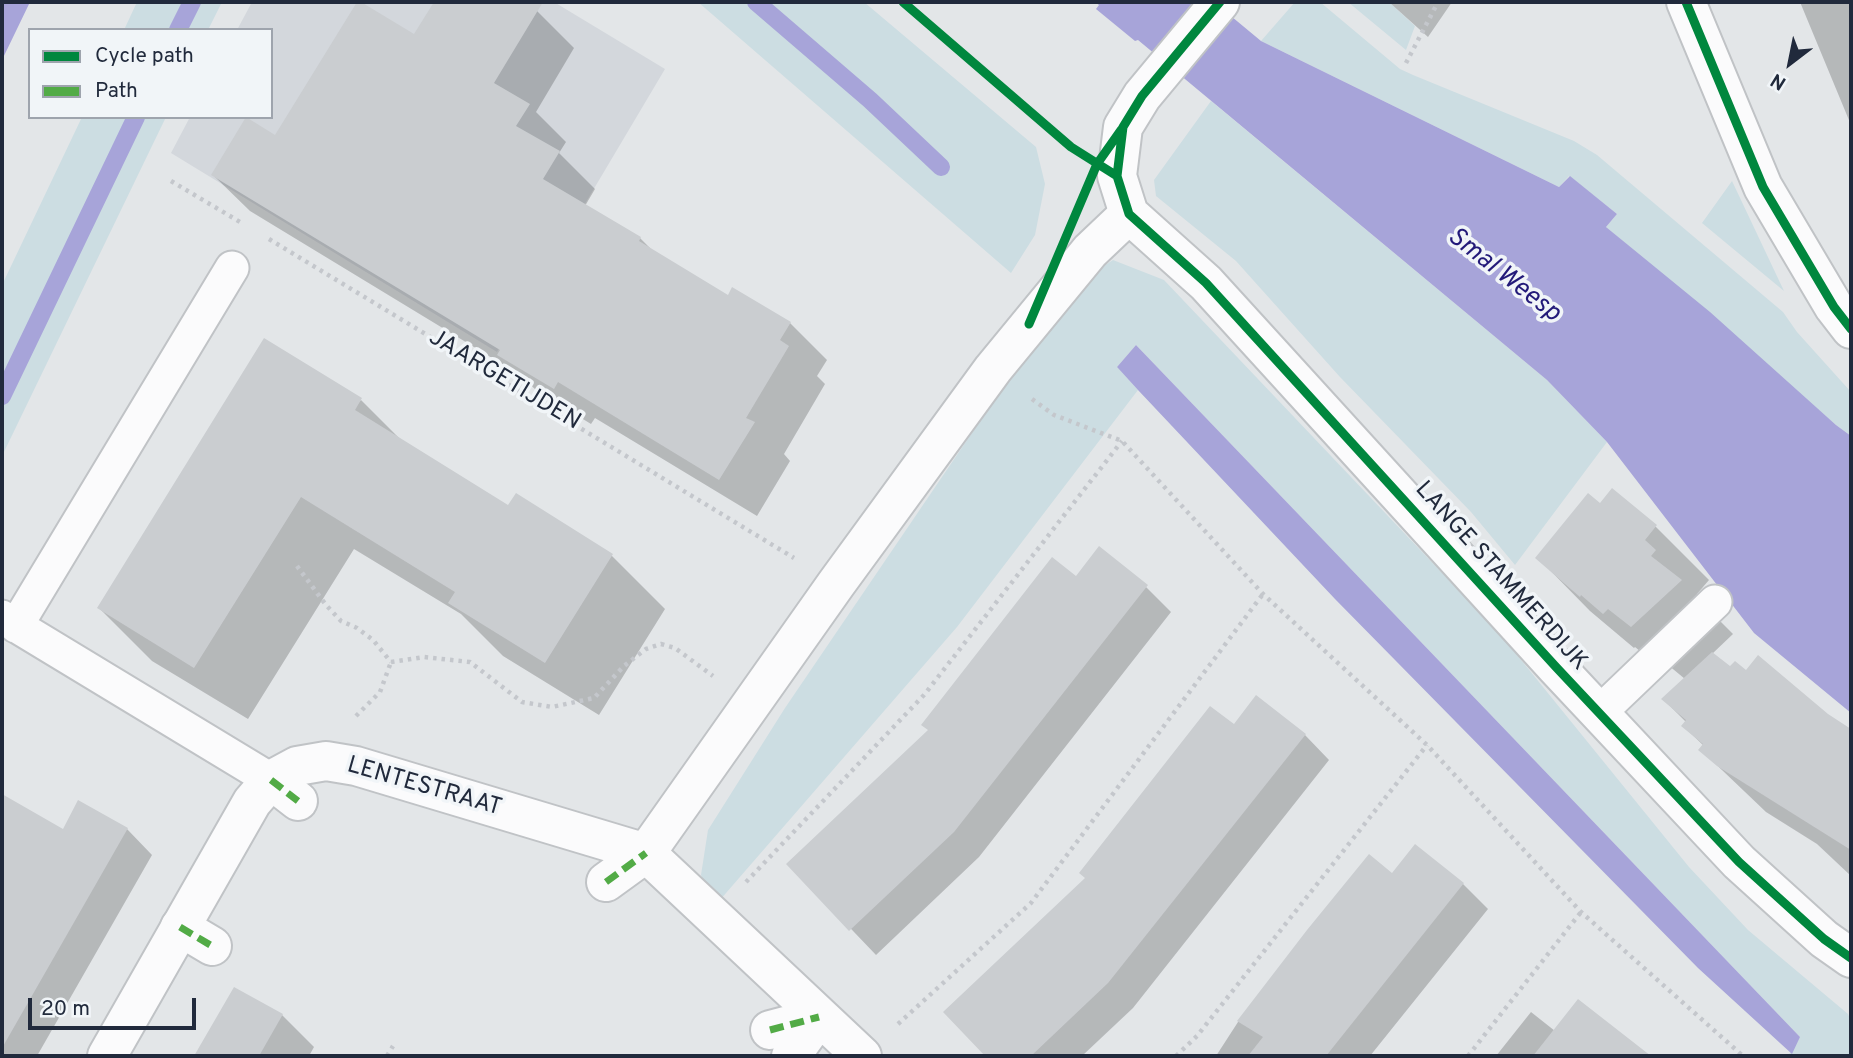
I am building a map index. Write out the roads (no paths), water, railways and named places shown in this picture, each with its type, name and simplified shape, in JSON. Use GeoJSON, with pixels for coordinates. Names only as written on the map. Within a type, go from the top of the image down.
{"type":"FeatureCollection","features":[{"type":"Feature","properties":{"kind":"street"},"geometry":{"type":"LineString","coordinates":[[606,882],[646,853],[836,584],[1029,324],[1090,251],[1129,214],[1118,176],[1123,127],[1142,96],[1220,2]]}},
{"type":"Feature","properties":{"kind":"street"},"geometry":{"type":"LineString","coordinates":[[1686,2],[1763,187],[1851,329]]}},
{"type":"Feature","properties":{"kind":"street","name":"LANGE STAMMERDIJK"},"geometry":{"type":"LineString","coordinates":[[1129,214],[1206,283],[1739,862],[1824,939],[1851,958]]}},
{"type":"Feature","properties":{"kind":"street","name":"LENTESTRAAT"},"geometry":{"type":"LineString","coordinates":[[107,1056],[196,937],[251,802],[284,790],[297,766],[326,761],[356,766],[646,853]]}},
{"type":"Feature","properties":{"kind":"street"},"geometry":{"type":"LineString","coordinates":[[646,853],[862,1056]]}},
{"type":"Feature","properties":{"kind":"street"},"geometry":{"type":"LineString","coordinates":[[780,1043],[818,1017]]}},
{"type":"Feature","properties":{"kind":"lane"},"geometry":{"type":"LineString","coordinates":[[232,268],[9,621],[284,790]]}},
{"type":"Feature","properties":{"kind":"lane"},"geometry":{"type":"LineString","coordinates":[[1599,713],[1715,602]]}},
{"type":"Feature","properties":{"kind":"water"},"geometry":{"type":"Polygon","coordinates":[[[2,2],[30,2],[2,60],[2,2]]]}},
{"type":"Feature","properties":{"kind":"water","name":"Smal Weesp"},"geometry":{"type":"Polygon","coordinates":[[[1095,2],[1214,2],[1261,41],[1559,187],[1570,176],[1617,214],[1606,227],[1710,312],[1851,436],[1851,713],[1754,633],[1607,442],[1547,380],[1138,40],[1135,41],[1096,9],[1099,5],[1095,2]]]}},
{"type":"Feature","properties":{"kind":"water"},"geometry":{"type":"Polygon","coordinates":[[[1136,345],[1800,1037],[1792,1054],[1698,968],[1335,599],[1138,390],[1117,367],[1136,345]]]}},
{"type":"Feature","properties":{"kind":"waterway"},"geometry":{"type":"LineString","coordinates":[[179,28],[192,2]]}},
{"type":"Feature","properties":{"kind":"waterway"},"geometry":{"type":"LineString","coordinates":[[756,2],[870,100],[941,167]]}},
{"type":"Feature","properties":{"kind":"waterway"},"geometry":{"type":"LineString","coordinates":[[2,396],[135,119]]}}]}
